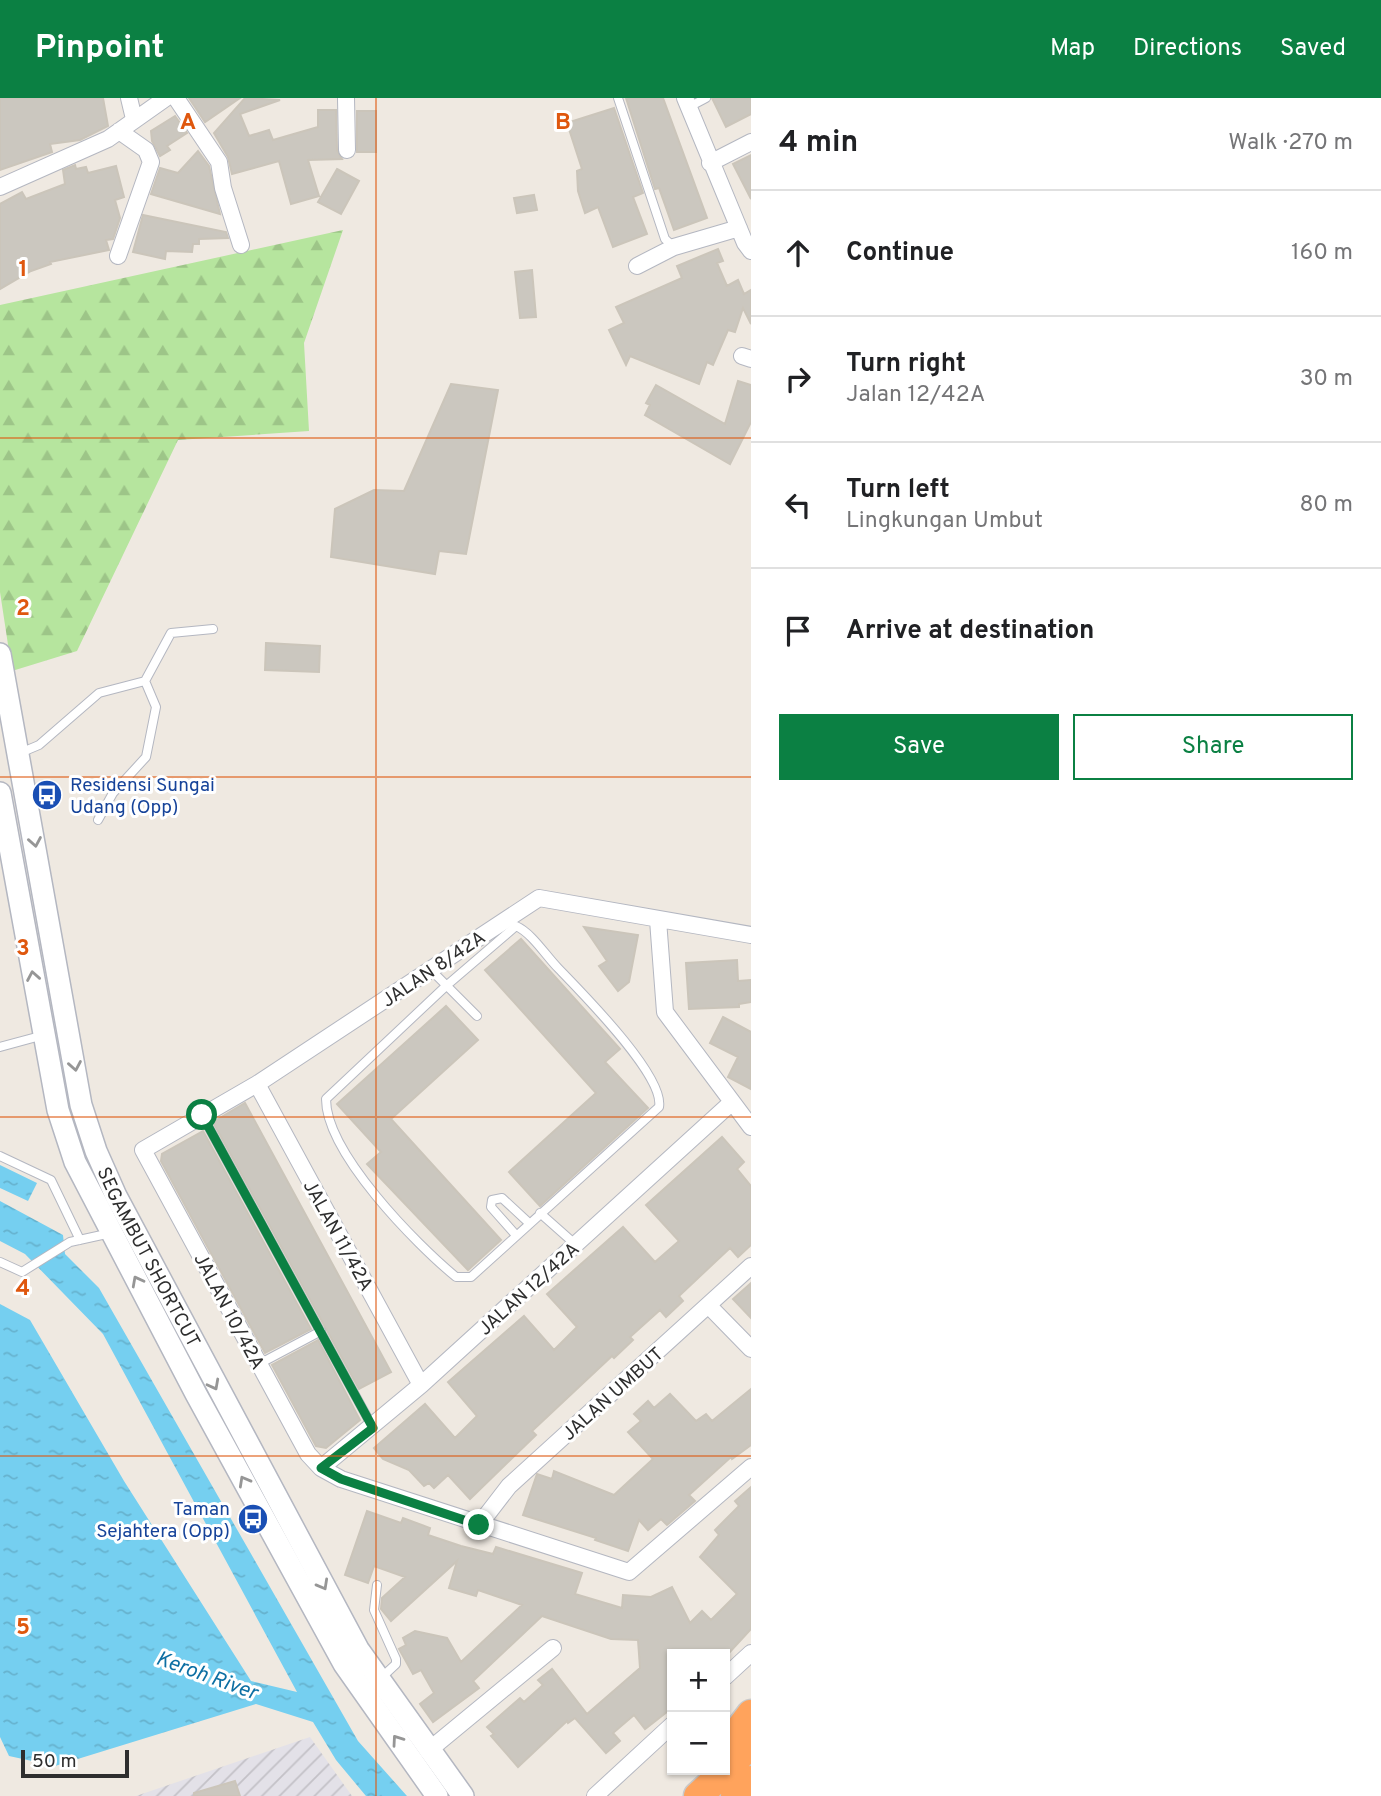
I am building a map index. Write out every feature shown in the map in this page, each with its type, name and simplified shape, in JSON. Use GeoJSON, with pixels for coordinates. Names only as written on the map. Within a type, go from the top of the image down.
{"type":"FeatureCollection","features":[{"type":"Feature","properties":{"kind":"highway"},"geometry":{"type":"LineString","coordinates":[[730,1741],[751,1714]]}},
{"type":"Feature","properties":{"kind":"highway"},"geometry":{"type":"LineString","coordinates":[[697,1796],[731,1766],[751,1742]]}},
{"type":"Feature","properties":{"kind":"highway"},"geometry":{"type":"LineString","coordinates":[[697,1796],[708,1775]]}},
{"type":"Feature","properties":{"kind":"highway"},"geometry":{"type":"LineString","coordinates":[[735,1796],[751,1782]]}},
{"type":"Feature","properties":{"kind":"highway"},"geometry":{"type":"LineString","coordinates":[[745,1796],[751,1782]]}},
{"type":"Feature","properties":{"kind":"main road","name":"SEGAMBUT SHORTCUT"},"geometry":{"type":"LineString","coordinates":[[0,654],[82,1105],[96,1151],[194,1346],[351,1637],[428,1751],[463,1796]]}},
{"type":"Feature","properties":{"kind":"main road","name":"SEGAMBUT SHORTCUT"},"geometry":{"type":"LineString","coordinates":[[0,793],[58,1110],[71,1149],[111,1233],[344,1664],[437,1796]]}},
{"type":"Feature","properties":{"kind":"street"},"geometry":{"type":"LineString","coordinates":[[129,98],[134,119]]}},
{"type":"Feature","properties":{"kind":"street"},"geometry":{"type":"LineString","coordinates":[[0,187],[108,139],[166,98]]}},
{"type":"Feature","properties":{"kind":"street"},"geometry":{"type":"LineString","coordinates":[[176,98],[219,162],[223,188],[241,245]]}},
{"type":"Feature","properties":{"kind":"street"},"geometry":{"type":"LineString","coordinates":[[346,98],[347,150]]}},
{"type":"Feature","properties":{"kind":"street"},"geometry":{"type":"LineString","coordinates":[[687,103],[710,163],[751,251]]}},
{"type":"Feature","properties":{"kind":"street"},"geometry":{"type":"LineString","coordinates":[[118,131],[146,150],[151,162],[118,256]]}},
{"type":"Feature","properties":{"kind":"street"},"geometry":{"type":"LineString","coordinates":[[710,163],[751,142]]}},
{"type":"Feature","properties":{"kind":"street"},"geometry":{"type":"LineString","coordinates":[[637,266],[674,247],[739,228]]}},
{"type":"Feature","properties":{"kind":"street","name":"JALAN 8/42A"},"geometry":{"type":"LineString","coordinates":[[143,1150],[257,1084],[539,898],[751,935]]}},
{"type":"Feature","properties":{"kind":"street"},"geometry":{"type":"LineString","coordinates":[[658,920],[665,1012],[751,1127]]}},
{"type":"Feature","properties":{"kind":"street","name":"JALAN 11/42A"},"geometry":{"type":"LineString","coordinates":[[257,1084],[421,1385]]}},
{"type":"Feature","properties":{"kind":"street","name":"JALAN 12/42A"},"geometry":{"type":"LineString","coordinates":[[321,1468],[373,1428],[731,1103]]}},
{"type":"Feature","properties":{"kind":"street","name":"JALAN 10/42A"},"geometry":{"type":"LineString","coordinates":[[143,1150],[308,1454],[321,1468]]}},
{"type":"Feature","properties":{"kind":"street","name":"JALAN UMBUT"},"geometry":{"type":"LineString","coordinates":[[479,1525],[509,1486],[751,1266]]}},
{"type":"Feature","properties":{"kind":"street"},"geometry":{"type":"LineString","coordinates":[[709,1306],[751,1349]]}},
{"type":"Feature","properties":{"kind":"street"},"geometry":{"type":"LineString","coordinates":[[321,1468],[341,1479],[629,1572],[751,1467]]}},
{"type":"Feature","properties":{"kind":"street"},"geometry":{"type":"LineString","coordinates":[[428,1751],[553,1648]]}},
{"type":"Feature","properties":{"kind":"street"},"geometry":{"type":"LineString","coordinates":[[730,1672],[751,1653]]}},
{"type":"Feature","properties":{"kind":"street"},"geometry":{"type":"LineString","coordinates":[[595,1796],[667,1730]]}},
{"type":"Feature","properties":{"kind":"lane"},"geometry":{"type":"LineString","coordinates":[[618,98],[665,239],[674,247]]}},
{"type":"Feature","properties":{"kind":"lane"},"geometry":{"type":"LineString","coordinates":[[687,103],[706,98]]}},
{"type":"Feature","properties":{"kind":"lane"},"geometry":{"type":"LineString","coordinates":[[20,754],[39,745],[99,693],[145,681],[171,633],[214,629]]}},
{"type":"Feature","properties":{"kind":"lane"},"geometry":{"type":"LineString","coordinates":[[98,820],[113,793],[146,757],[156,707],[145,681]]}},
{"type":"Feature","properties":{"kind":"lane"},"geometry":{"type":"LineString","coordinates":[[511,928],[521,928],[622,1036],[656,1088],[659,1107],[540,1213],[471,1277],[456,1277],[401,1225],[347,1155],[326,1116],[326,1100],[511,928]]}},
{"type":"Feature","properties":{"kind":"lane"},"geometry":{"type":"LineString","coordinates":[[431,970],[477,1016]]}},
{"type":"Feature","properties":{"kind":"lane"},"geometry":{"type":"LineString","coordinates":[[0,1047],[44,1035]]}},
{"type":"Feature","properties":{"kind":"lane"},"geometry":{"type":"LineString","coordinates":[[202,1115],[373,1428]]}},
{"type":"Feature","properties":{"kind":"lane"},"geometry":{"type":"LineString","coordinates":[[0,1156],[51,1180],[80,1240]]}},
{"type":"Feature","properties":{"kind":"lane"},"geometry":{"type":"LineString","coordinates":[[515,1234],[491,1207],[492,1200],[502,1198],[529,1223]]}},
{"type":"Feature","properties":{"kind":"lane"},"geometry":{"type":"LineString","coordinates":[[540,1213],[575,1244]]}},
{"type":"Feature","properties":{"kind":"lane"},"geometry":{"type":"LineString","coordinates":[[0,1262],[22,1272],[70,1242],[111,1233]]}},
{"type":"Feature","properties":{"kind":"lane"},"geometry":{"type":"LineString","coordinates":[[258,1364],[321,1331]]}},
{"type":"Feature","properties":{"kind":"lane"},"geometry":{"type":"LineString","coordinates":[[377,1585],[374,1610],[396,1659],[396,1664],[379,1680]]}},
{"type":"Feature","properties":{"kind":"shaded area"},"geometry":{"type":"Polygon","coordinates":[[[310,1737],[352,1796],[136,1796],[310,1737]]]}},
{"type":"Feature","properties":{"kind":"green space"},"geometry":{"type":"Polygon","coordinates":[[[343,230],[304,343],[309,431],[178,440],[77,651],[12,671],[0,592],[0,305],[343,230]]]}},
{"type":"Feature","properties":{"kind":"water"},"geometry":{"type":"Polygon","coordinates":[[[0,1165],[37,1183],[28,1201],[0,1188],[0,1165]]]}},
{"type":"Feature","properties":{"kind":"water","name":"Keroh River"},"geometry":{"type":"Polygon","coordinates":[[[0,1201],[63,1235],[65,1254],[99,1288],[358,1741],[407,1796],[366,1796],[336,1760],[313,1722],[256,1704],[55,1766],[9,1756],[0,1737],[0,1304],[30,1320],[124,1481],[251,1681],[297,1692],[103,1334],[25,1254],[0,1241],[0,1201]]]}},
{"type":"Feature","properties":{"kind":"building"},"geometry":{"type":"Polygon","coordinates":[[[0,98],[103,98],[108,126],[80,140],[50,144],[52,152],[0,170],[0,98]]]}},
{"type":"Feature","properties":{"kind":"building"},"geometry":{"type":"Polygon","coordinates":[[[189,98],[240,98],[205,122],[189,98]]]}},
{"type":"Feature","properties":{"kind":"building"},"geometry":{"type":"Polygon","coordinates":[[[245,98],[280,100],[240,114],[249,136],[269,130],[273,140],[318,127],[318,110],[336,110],[337,150],[342,159],[308,160],[319,196],[291,204],[279,161],[232,174],[228,157],[214,133],[245,98]]]}},
{"type":"Feature","properties":{"kind":"building"},"geometry":{"type":"Polygon","coordinates":[[[626,98],[663,98],[707,218],[674,230],[659,188],[655,189],[626,98]]]}},
{"type":"Feature","properties":{"kind":"building"},"geometry":{"type":"Polygon","coordinates":[[[712,98],[751,98],[751,114],[726,127],[712,98]]]}},
{"type":"Feature","properties":{"kind":"building"},"geometry":{"type":"Polygon","coordinates":[[[614,108],[643,193],[633,197],[647,234],[613,247],[598,207],[585,213],[578,191],[577,171],[582,169],[567,123],[614,108]]]}},
{"type":"Feature","properties":{"kind":"building"},"geometry":{"type":"Polygon","coordinates":[[[357,111],[376,111],[376,152],[357,152],[357,111]]]}},
{"type":"Feature","properties":{"kind":"building"},"geometry":{"type":"Polygon","coordinates":[[[175,116],[187,133],[167,146],[170,150],[160,156],[152,141],[151,131],[175,116]]]}},
{"type":"Feature","properties":{"kind":"building"},"geometry":{"type":"Polygon","coordinates":[[[198,151],[209,166],[220,214],[151,194],[160,168],[178,173],[198,151]]]}},
{"type":"Feature","properties":{"kind":"building"},"geometry":{"type":"Polygon","coordinates":[[[751,155],[751,199],[733,164],[751,155]]]}},
{"type":"Feature","properties":{"kind":"building"},"geometry":{"type":"Polygon","coordinates":[[[75,165],[76,169],[86,167],[88,173],[116,166],[124,197],[115,200],[120,218],[113,239],[106,240],[109,250],[50,262],[51,264],[31,271],[0,289],[0,204],[22,192],[26,199],[65,184],[63,170],[75,165]]]}},
{"type":"Feature","properties":{"kind":"building"},"geometry":{"type":"Polygon","coordinates":[[[337,169],[359,181],[341,214],[318,202],[337,169]]]}},
{"type":"Feature","properties":{"kind":"building"},"geometry":{"type":"Polygon","coordinates":[[[534,195],[537,210],[517,213],[514,198],[534,195]]]}},
{"type":"Feature","properties":{"kind":"building"},"geometry":{"type":"Polygon","coordinates":[[[143,215],[226,232],[228,238],[199,239],[199,244],[193,244],[192,252],[166,251],[165,259],[133,252],[143,215]]]}},
{"type":"Feature","properties":{"kind":"building"},"geometry":{"type":"Polygon","coordinates":[[[718,249],[723,261],[717,263],[727,286],[738,280],[744,294],[751,290],[751,324],[743,308],[735,332],[728,330],[713,365],[707,362],[699,384],[630,356],[626,365],[609,330],[624,323],[616,307],[682,278],[677,266],[718,249]]]}},
{"type":"Feature","properties":{"kind":"building"},"geometry":{"type":"Polygon","coordinates":[[[532,270],[536,317],[520,318],[515,272],[532,270]]]}},
{"type":"Feature","properties":{"kind":"building"},"geometry":{"type":"Polygon","coordinates":[[[738,381],[751,385],[751,422],[730,464],[645,415],[650,405],[646,403],[656,385],[725,424],[738,381]]]}},
{"type":"Feature","properties":{"kind":"building"},"geometry":{"type":"Polygon","coordinates":[[[451,384],[498,390],[466,554],[439,551],[435,574],[331,557],[335,509],[374,490],[404,491],[451,384]]]}},
{"type":"Feature","properties":{"kind":"building"},"geometry":{"type":"Polygon","coordinates":[[[266,643],[320,646],[319,672],[265,670],[266,643]]]}},
{"type":"Feature","properties":{"kind":"building"},"geometry":{"type":"Polygon","coordinates":[[[584,927],[638,935],[629,982],[618,991],[599,966],[607,961],[584,927]]]}},
{"type":"Feature","properties":{"kind":"building"},"geometry":{"type":"Polygon","coordinates":[[[521,939],[620,1049],[605,1062],[648,1108],[540,1206],[509,1172],[596,1093],[485,970],[521,939]]]}},
{"type":"Feature","properties":{"kind":"building"},"geometry":{"type":"Polygon","coordinates":[[[737,960],[738,981],[751,980],[751,1002],[739,1004],[739,1007],[689,1009],[686,963],[737,960]]]}},
{"type":"Feature","properties":{"kind":"building"},"geometry":{"type":"Polygon","coordinates":[[[446,1006],[478,1040],[391,1119],[501,1240],[468,1270],[367,1164],[381,1152],[337,1104],[446,1006]]]}},
{"type":"Feature","properties":{"kind":"building"},"geometry":{"type":"Polygon","coordinates":[[[723,1017],[751,1032],[751,1089],[728,1077],[738,1057],[710,1043],[723,1017]]]}},
{"type":"Feature","properties":{"kind":"building"},"geometry":{"type":"Polygon","coordinates":[[[245,1103],[391,1372],[359,1389],[213,1122],[245,1103]]]}},
{"type":"Feature","properties":{"kind":"building"},"geometry":{"type":"Polygon","coordinates":[[[203,1131],[311,1329],[265,1353],[161,1161],[162,1154],[203,1131]]]}},
{"type":"Feature","properties":{"kind":"building"},"geometry":{"type":"Polygon","coordinates":[[[722,1137],[744,1162],[737,1169],[751,1186],[751,1245],[738,1257],[730,1248],[679,1296],[683,1301],[666,1317],[660,1310],[630,1337],[633,1340],[614,1358],[612,1356],[532,1431],[536,1435],[470,1499],[448,1475],[434,1488],[429,1483],[424,1486],[409,1470],[383,1459],[374,1448],[425,1404],[455,1438],[477,1416],[448,1382],[524,1316],[554,1350],[577,1327],[547,1294],[623,1227],[655,1262],[679,1241],[646,1205],[722,1137]]]}},
{"type":"Feature","properties":{"kind":"building"},"geometry":{"type":"Polygon","coordinates":[[[751,1283],[751,1318],[733,1299],[751,1283]]]}},
{"type":"Feature","properties":{"kind":"building"},"geometry":{"type":"Polygon","coordinates":[[[318,1340],[360,1420],[326,1448],[316,1446],[272,1365],[318,1340]]]}},
{"type":"Feature","properties":{"kind":"building"},"geometry":{"type":"Polygon","coordinates":[[[751,1389],[751,1445],[732,1459],[731,1457],[689,1495],[695,1501],[667,1525],[661,1519],[648,1530],[639,1520],[628,1551],[523,1515],[537,1474],[552,1479],[554,1471],[614,1495],[653,1459],[628,1432],[641,1421],[634,1414],[648,1401],[654,1408],[670,1394],[696,1421],[706,1414],[712,1421],[751,1389]]]}},
{"type":"Feature","properties":{"kind":"building"},"geometry":{"type":"Polygon","coordinates":[[[751,1487],[751,1629],[730,1652],[730,1649],[667,1649],[667,1712],[645,1729],[634,1715],[613,1733],[620,1741],[606,1753],[575,1718],[568,1723],[567,1721],[518,1767],[491,1736],[494,1734],[487,1727],[520,1698],[524,1702],[543,1685],[538,1680],[552,1669],[587,1714],[640,1668],[638,1640],[611,1639],[542,1616],[473,1681],[479,1688],[433,1722],[420,1704],[434,1693],[421,1670],[413,1674],[399,1649],[406,1645],[403,1638],[415,1631],[447,1638],[461,1662],[522,1605],[478,1590],[476,1596],[449,1588],[457,1561],[391,1621],[381,1609],[382,1598],[405,1577],[374,1566],[368,1583],[345,1575],[367,1511],[401,1523],[403,1518],[430,1528],[428,1535],[461,1546],[493,1554],[496,1547],[582,1573],[575,1594],[622,1608],[623,1595],[651,1597],[672,1587],[690,1623],[702,1611],[711,1620],[737,1594],[700,1557],[719,1535],[715,1530],[739,1506],[735,1501],[751,1487]]]}},
{"type":"Feature","properties":{"kind":"building"},"geometry":{"type":"Polygon","coordinates":[[[235,1781],[240,1796],[194,1796],[194,1793],[235,1781]]]}},
{"type":"Feature","properties":{"kind":"place","name":"Residensi Sungai Udang (Opp)"},"geometry":{"type":"Point","coordinates":[47,795]}},
{"type":"Feature","properties":{"kind":"place","name":"Taman Sejahtera (Opp)"},"geometry":{"type":"Point","coordinates":[253,1519]}},
{"type":"Feature","properties":{"kind":"route"},"geometry":{"type":"LineString","coordinates":[[202,1115],[373,1428],[321,1468],[341,1479],[479,1525]]}}]}
